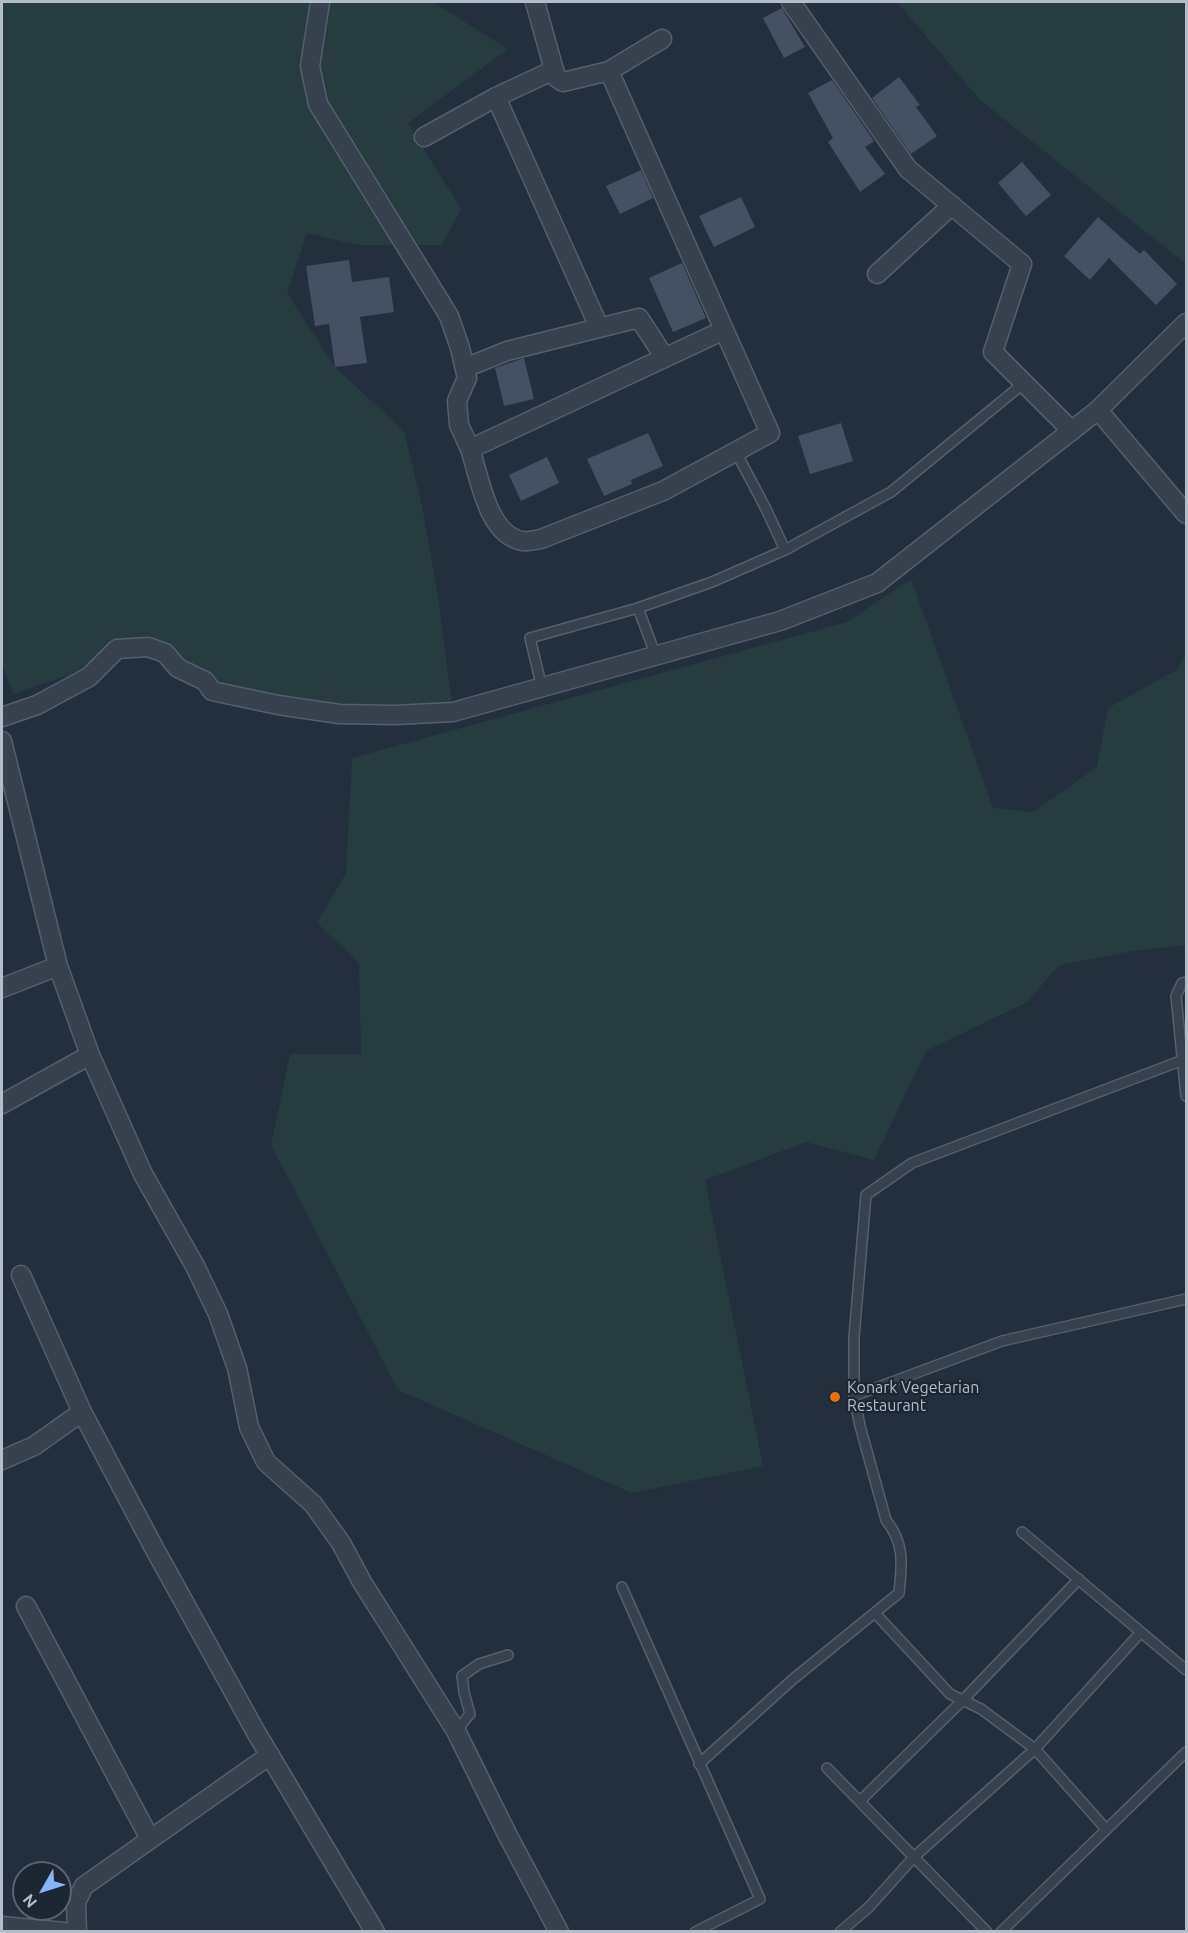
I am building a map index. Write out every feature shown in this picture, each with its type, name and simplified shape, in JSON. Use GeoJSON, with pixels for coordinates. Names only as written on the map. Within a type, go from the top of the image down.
{"type":"FeatureCollection","features":[{"type":"Feature","properties":{"kind":"street"},"geometry":{"type":"LineString","coordinates":[[320,2],[310,66],[318,104],[448,316],[460,348],[467,378],[456,401],[459,425],[470,449],[488,506],[499,526],[511,537],[525,542],[541,539],[663,491],[770,433],[609,70]]}},
{"type":"Feature","properties":{"kind":"street"},"geometry":{"type":"LineString","coordinates":[[535,2],[554,70],[557,78],[563,82],[609,70],[662,39]]}},
{"type":"Feature","properties":{"kind":"street"},"geometry":{"type":"LineString","coordinates":[[791,2],[831,55],[908,169],[1022,264],[993,352],[1072,431]]}},
{"type":"Feature","properties":{"kind":"street"},"geometry":{"type":"LineString","coordinates":[[424,137],[496,97],[554,70]]}},
{"type":"Feature","properties":{"kind":"street"},"geometry":{"type":"LineString","coordinates":[[496,97],[599,327]]}},
{"type":"Feature","properties":{"kind":"street"},"geometry":{"type":"LineString","coordinates":[[877,274],[952,205]]}},
{"type":"Feature","properties":{"kind":"street"},"geometry":{"type":"LineString","coordinates":[[465,368],[507,351],[639,318],[665,358]]}},
{"type":"Feature","properties":{"kind":"street"},"geometry":{"type":"LineString","coordinates":[[2,717],[37,705],[89,677],[117,649],[124,648],[148,647],[165,653],[178,668],[205,681],[212,691],[278,705],[339,714],[395,715],[453,712],[780,621],[877,583],[1098,410],[1186,323]]}},
{"type":"Feature","properties":{"kind":"street"},"geometry":{"type":"LineString","coordinates":[[470,449],[724,330]]}},
{"type":"Feature","properties":{"kind":"street"},"geometry":{"type":"LineString","coordinates":[[1098,410],[1186,514]]}},
{"type":"Feature","properties":{"kind":"street"},"geometry":{"type":"LineString","coordinates":[[2,741],[58,966],[90,1055],[142,1174],[195,1266],[218,1314],[237,1368],[249,1427],[266,1462],[313,1504],[342,1543],[362,1582],[456,1731],[559,1932]]}},
{"type":"Feature","properties":{"kind":"street"},"geometry":{"type":"LineString","coordinates":[[2,988],[58,966]]}},
{"type":"Feature","properties":{"kind":"street"},"geometry":{"type":"LineString","coordinates":[[2,1104],[90,1055]]}},
{"type":"Feature","properties":{"kind":"street"},"geometry":{"type":"LineString","coordinates":[[21,1275],[82,1412],[153,1546],[270,1755],[375,1932]]}},
{"type":"Feature","properties":{"kind":"street"},"geometry":{"type":"LineString","coordinates":[[2,1460],[34,1446],[82,1412]]}},
{"type":"Feature","properties":{"kind":"street"},"geometry":{"type":"LineString","coordinates":[[26,1606],[150,1839]]}},
{"type":"Feature","properties":{"kind":"street"},"geometry":{"type":"LineString","coordinates":[[77,1932],[76,1902],[84,1886],[270,1755]]}},
{"type":"Feature","properties":{"kind":"street"},"geometry":{"type":"LineString","coordinates":[[2,1926],[64,1932]]}},
{"type":"Feature","properties":{"kind":"lane"},"geometry":{"type":"LineString","coordinates":[[542,688],[530,638],[638,608],[712,582],[785,550],[891,492],[1024,383]]}},
{"type":"Feature","properties":{"kind":"lane"},"geometry":{"type":"LineString","coordinates":[[736,452],[785,550]]}},
{"type":"Feature","properties":{"kind":"lane"},"geometry":{"type":"LineString","coordinates":[[638,608],[656,656]]}},
{"type":"Feature","properties":{"kind":"lane"},"geometry":{"type":"LineString","coordinates":[[1186,982],[1182,983],[1176,996],[1186,1096]]}},
{"type":"Feature","properties":{"kind":"lane"},"geometry":{"type":"LineString","coordinates":[[699,1764],[792,1680],[899,1593],[903,1558],[895,1531],[886,1520],[854,1396],[854,1337],[866,1196],[912,1163],[1183,1060]]}},
{"type":"Feature","properties":{"kind":"lane"},"geometry":{"type":"LineString","coordinates":[[854,1396],[1002,1341],[1186,1299]]}},
{"type":"Feature","properties":{"kind":"lane"},"geometry":{"type":"LineString","coordinates":[[1022,1532],[1186,1670]]}},
{"type":"Feature","properties":{"kind":"lane"},"geometry":{"type":"LineString","coordinates":[[860,1801],[963,1700],[1079,1579]]}},
{"type":"Feature","properties":{"kind":"lane"},"geometry":{"type":"LineString","coordinates":[[622,1587],[760,1899],[695,1932]]}},
{"type":"Feature","properties":{"kind":"lane"},"geometry":{"type":"LineString","coordinates":[[875,1613],[950,1694],[981,1709],[1035,1749],[1106,1829]]}},
{"type":"Feature","properties":{"kind":"lane"},"geometry":{"type":"LineString","coordinates":[[840,1932],[868,1907],[914,1857],[1035,1749],[1141,1632]]}},
{"type":"Feature","properties":{"kind":"lane"},"geometry":{"type":"LineString","coordinates":[[456,1731],[470,1714],[462,1676],[479,1664],[508,1655]]}},
{"type":"Feature","properties":{"kind":"lane"},"geometry":{"type":"LineString","coordinates":[[1001,1932],[1186,1752]]}},
{"type":"Feature","properties":{"kind":"lane"},"geometry":{"type":"LineString","coordinates":[[828,1768],[987,1932]]}},
{"type":"Feature","properties":{"kind":"green space"},"geometry":{"type":"Polygon","coordinates":[[[2,2],[433,2],[508,49],[408,123],[461,209],[442,245],[358,245],[307,233],[287,293],[335,367],[404,431],[422,506],[438,596],[453,712],[339,714],[205,681],[131,648],[72,674],[13,694],[2,664],[2,2]]]}},
{"type":"Feature","properties":{"kind":"green space"},"geometry":{"type":"Polygon","coordinates":[[[897,2],[1186,2],[1186,264],[980,100],[897,2]]]}},
{"type":"Feature","properties":{"kind":"green space"},"geometry":{"type":"Polygon","coordinates":[[[911,579],[993,808],[1033,812],[1097,767],[1108,708],[1178,669],[1186,653],[1186,945],[1133,951],[1059,965],[1027,1002],[926,1051],[874,1160],[806,1142],[705,1180],[763,1466],[632,1493],[398,1390],[271,1145],[290,1054],[361,1054],[359,963],[317,923],[346,873],[352,758],[847,622],[911,579]]]}},
{"type":"Feature","properties":{"kind":"building"},"geometry":{"type":"Polygon","coordinates":[[[782,8],[805,47],[784,58],[763,18],[782,8]]]}},
{"type":"Feature","properties":{"kind":"building"},"geometry":{"type":"Polygon","coordinates":[[[899,77],[920,105],[916,107],[937,136],[911,154],[872,98],[899,77]]]}},
{"type":"Feature","properties":{"kind":"building"},"geometry":{"type":"Polygon","coordinates":[[[832,80],[874,141],[865,147],[885,174],[860,192],[828,142],[833,138],[808,93],[832,80]]]}},
{"type":"Feature","properties":{"kind":"building"},"geometry":{"type":"Polygon","coordinates":[[[1022,162],[1051,195],[1026,216],[998,183],[1022,162]]]}},
{"type":"Feature","properties":{"kind":"building"},"geometry":{"type":"Polygon","coordinates":[[[641,170],[653,198],[620,214],[606,186],[641,170]]]}},
{"type":"Feature","properties":{"kind":"building"},"geometry":{"type":"Polygon","coordinates":[[[741,197],[755,227],[714,247],[699,216],[741,197]]]}},
{"type":"Feature","properties":{"kind":"building"},"geometry":{"type":"Polygon","coordinates":[[[1098,217],[1140,254],[1144,250],[1177,284],[1156,305],[1109,258],[1090,280],[1064,256],[1098,217]]]}},
{"type":"Feature","properties":{"kind":"building"},"geometry":{"type":"Polygon","coordinates":[[[349,260],[352,282],[389,277],[394,312],[360,317],[367,363],[335,367],[329,324],[315,326],[306,266],[349,260]]]}},
{"type":"Feature","properties":{"kind":"building"},"geometry":{"type":"Polygon","coordinates":[[[682,263],[706,318],[673,332],[649,278],[682,263]]]}},
{"type":"Feature","properties":{"kind":"building"},"geometry":{"type":"Polygon","coordinates":[[[524,358],[534,399],[504,406],[495,368],[524,358]]]}},
{"type":"Feature","properties":{"kind":"building"},"geometry":{"type":"Polygon","coordinates":[[[841,423],[853,461],[810,474],[798,436],[841,423]]]}},
{"type":"Feature","properties":{"kind":"building"},"geometry":{"type":"Polygon","coordinates":[[[648,433],[663,466],[631,480],[632,484],[604,496],[587,459],[648,433]]]}},
{"type":"Feature","properties":{"kind":"building"},"geometry":{"type":"Polygon","coordinates":[[[547,457],[559,483],[521,501],[509,475],[547,457]]]}},
{"type":"Feature","properties":{"kind":"place","name":"Konark Vegetarian Restaurant"},"geometry":{"type":"Point","coordinates":[835,1397]}}]}
